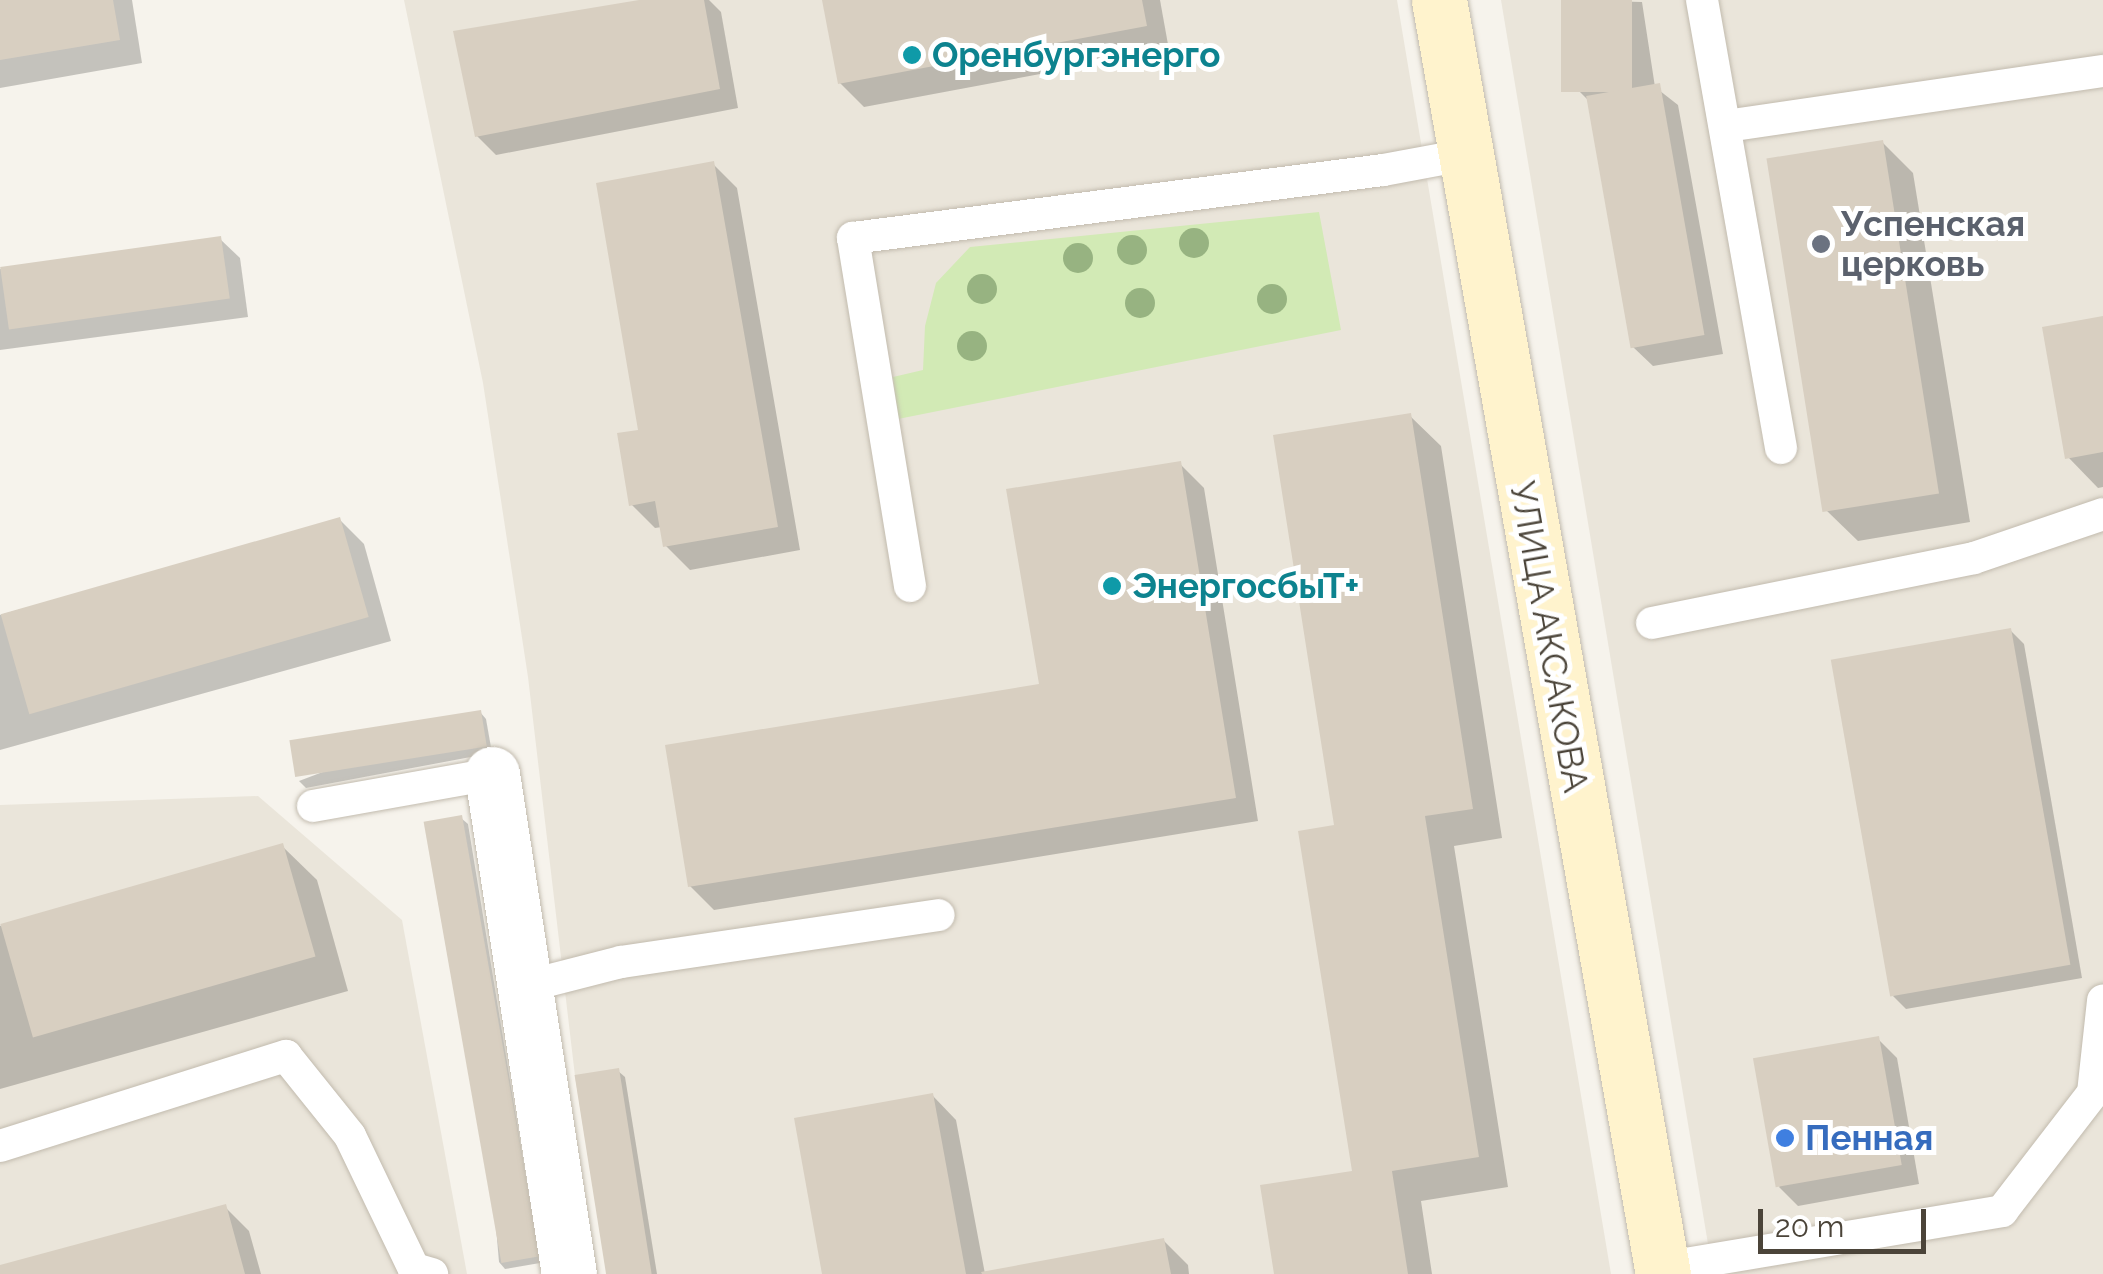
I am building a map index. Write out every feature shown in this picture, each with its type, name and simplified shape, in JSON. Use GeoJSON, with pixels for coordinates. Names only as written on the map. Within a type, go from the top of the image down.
{"type":"FeatureCollection","features":[{"type":"Feature","properties":{"kind":"main road","name":"УЛИЦА АКСАКОВА"},"geometry":{"type":"LineString","coordinates":[[1438,0],[1663,1271]]}},
{"type":"Feature","properties":{"kind":"street"},"geometry":{"type":"LineString","coordinates":[[492,774],[569,1274]]}},
{"type":"Feature","properties":{"kind":"lane"},"geometry":{"type":"LineString","coordinates":[[1702,0],[1781,448]]}},
{"type":"Feature","properties":{"kind":"lane"},"geometry":{"type":"LineString","coordinates":[[1726,126],[2103,71]]}},
{"type":"Feature","properties":{"kind":"lane"},"geometry":{"type":"LineString","coordinates":[[910,586],[853,238],[1383,170],[1464,155]]}},
{"type":"Feature","properties":{"kind":"lane"},"geometry":{"type":"LineString","coordinates":[[1652,623],[1974,558],[2103,514]]}},
{"type":"Feature","properties":{"kind":"lane"},"geometry":{"type":"LineString","coordinates":[[312,806],[492,774]]}},
{"type":"Feature","properties":{"kind":"lane"},"geometry":{"type":"LineString","coordinates":[[526,986],[621,962],[939,915]]}},
{"type":"Feature","properties":{"kind":"lane"},"geometry":{"type":"LineString","coordinates":[[1663,1271],[2002,1211],[2098,1092],[2103,1001]]}},
{"type":"Feature","properties":{"kind":"lane"},"geometry":{"type":"LineString","coordinates":[[0,1146],[286,1056],[350,1136],[418,1272]]}},
{"type":"Feature","properties":{"kind":"shaded area"},"geometry":{"type":"Polygon","coordinates":[[[404,0],[1397,0],[1611,1274],[607,1274],[575,1076],[528,677],[483,383],[404,0]]]}},
{"type":"Feature","properties":{"kind":"shaded area"},"geometry":{"type":"Polygon","coordinates":[[[1501,0],[2103,0],[2103,1274],[1713,1274],[1501,0]]]}},
{"type":"Feature","properties":{"kind":"shaded area"},"geometry":{"type":"Polygon","coordinates":[[[258,796],[402,920],[467,1274],[0,1274],[0,805],[258,796]]]}},
{"type":"Feature","properties":{"kind":"green space"},"geometry":{"type":"Polygon","coordinates":[[[1319,212],[1341,330],[898,419],[893,377],[923,370],[925,326],[936,283],[970,247],[1319,212]]]}},
{"type":"Feature","properties":{"kind":"building"},"geometry":{"type":"Polygon","coordinates":[[[0,0],[113,0],[120,40],[0,60],[0,0]]]}},
{"type":"Feature","properties":{"kind":"building"},"geometry":{"type":"Polygon","coordinates":[[[639,0],[704,0],[720,89],[475,137],[453,31],[639,0]]]}},
{"type":"Feature","properties":{"kind":"building","name":"Оренбургэнерго"},"geometry":{"type":"Polygon","coordinates":[[[822,0],[1142,0],[1147,26],[838,84],[822,0]]]}},
{"type":"Feature","properties":{"kind":"building"},"geometry":{"type":"Polygon","coordinates":[[[1561,0],[1632,0],[1632,92],[1561,92],[1561,0]]]}},
{"type":"Feature","properties":{"kind":"building"},"geometry":{"type":"Polygon","coordinates":[[[1660,83],[1704,335],[1631,348],[1586,96],[1660,83]]]}},
{"type":"Feature","properties":{"kind":"building"},"geometry":{"type":"Polygon","coordinates":[[[1883,140],[1939,494],[1822,512],[1766,158],[1883,140]]]}},
{"type":"Feature","properties":{"kind":"building"},"geometry":{"type":"Polygon","coordinates":[[[714,161],[778,527],[663,547],[655,501],[629,506],[617,433],[638,430],[596,183],[714,161]]]}},
{"type":"Feature","properties":{"kind":"building"},"geometry":{"type":"Polygon","coordinates":[[[221,236],[230,298],[9,329],[0,267],[221,236]]]}},
{"type":"Feature","properties":{"kind":"building"},"geometry":{"type":"Polygon","coordinates":[[[2103,316],[2103,452],[2065,459],[2042,327],[2103,316]]]}},
{"type":"Feature","properties":{"kind":"building"},"geometry":{"type":"Polygon","coordinates":[[[1411,413],[1473,809],[1425,816],[1479,1157],[1392,1171],[1408,1274],[1274,1274],[1260,1185],[1352,1171],[1298,831],[1334,825],[1273,435],[1411,413]]]}},
{"type":"Feature","properties":{"kind":"building","name":"ЭнергосбыТ+"},"geometry":{"type":"Polygon","coordinates":[[[1181,461],[1236,798],[688,887],[665,745],[1039,684],[1006,489],[1181,461]]]}},
{"type":"Feature","properties":{"kind":"building"},"geometry":{"type":"Polygon","coordinates":[[[340,517],[369,617],[29,714],[1,614],[340,517]]]}},
{"type":"Feature","properties":{"kind":"building"},"geometry":{"type":"Polygon","coordinates":[[[2011,628],[2070,965],[1890,997],[1831,660],[2011,628]]]}},
{"type":"Feature","properties":{"kind":"building"},"geometry":{"type":"Polygon","coordinates":[[[481,710],[487,747],[295,777],[289,740],[481,710]]]}},
{"type":"Feature","properties":{"kind":"building"},"geometry":{"type":"Polygon","coordinates":[[[462,815],[540,1256],[501,1263],[424,822],[462,815]]]}},
{"type":"Feature","properties":{"kind":"building"},"geometry":{"type":"Polygon","coordinates":[[[283,843],[316,956],[33,1037],[0,924],[283,843]]]}},
{"type":"Feature","properties":{"kind":"building"},"geometry":{"type":"Polygon","coordinates":[[[1879,1036],[1902,1165],[1776,1187],[1753,1058],[1879,1036]]]}},
{"type":"Feature","properties":{"kind":"building"},"geometry":{"type":"Polygon","coordinates":[[[619,1068],[652,1274],[606,1274],[575,1075],[619,1068]]]}},
{"type":"Feature","properties":{"kind":"building"},"geometry":{"type":"Polygon","coordinates":[[[933,1093],[966,1274],[822,1274],[794,1118],[933,1093]]]}},
{"type":"Feature","properties":{"kind":"building"},"geometry":{"type":"Polygon","coordinates":[[[226,1204],[245,1274],[0,1274],[0,1265],[226,1204]]]}},
{"type":"Feature","properties":{"kind":"building"},"geometry":{"type":"Polygon","coordinates":[[[1164,1238],[1171,1274],[981,1272],[1164,1238]]]}},
{"type":"Feature","properties":{"kind":"place","name":"Оренбургэнерго"},"geometry":{"type":"Point","coordinates":[912,55]}},
{"type":"Feature","properties":{"kind":"place","name":"Успенская церковь"},"geometry":{"type":"Point","coordinates":[1821,244]}},
{"type":"Feature","properties":{"kind":"place","name":"ЭнергосбыТ+"},"geometry":{"type":"Point","coordinates":[1112,586]}},
{"type":"Feature","properties":{"kind":"place","name":"Пенная"},"geometry":{"type":"Point","coordinates":[1785,1138]}}]}
